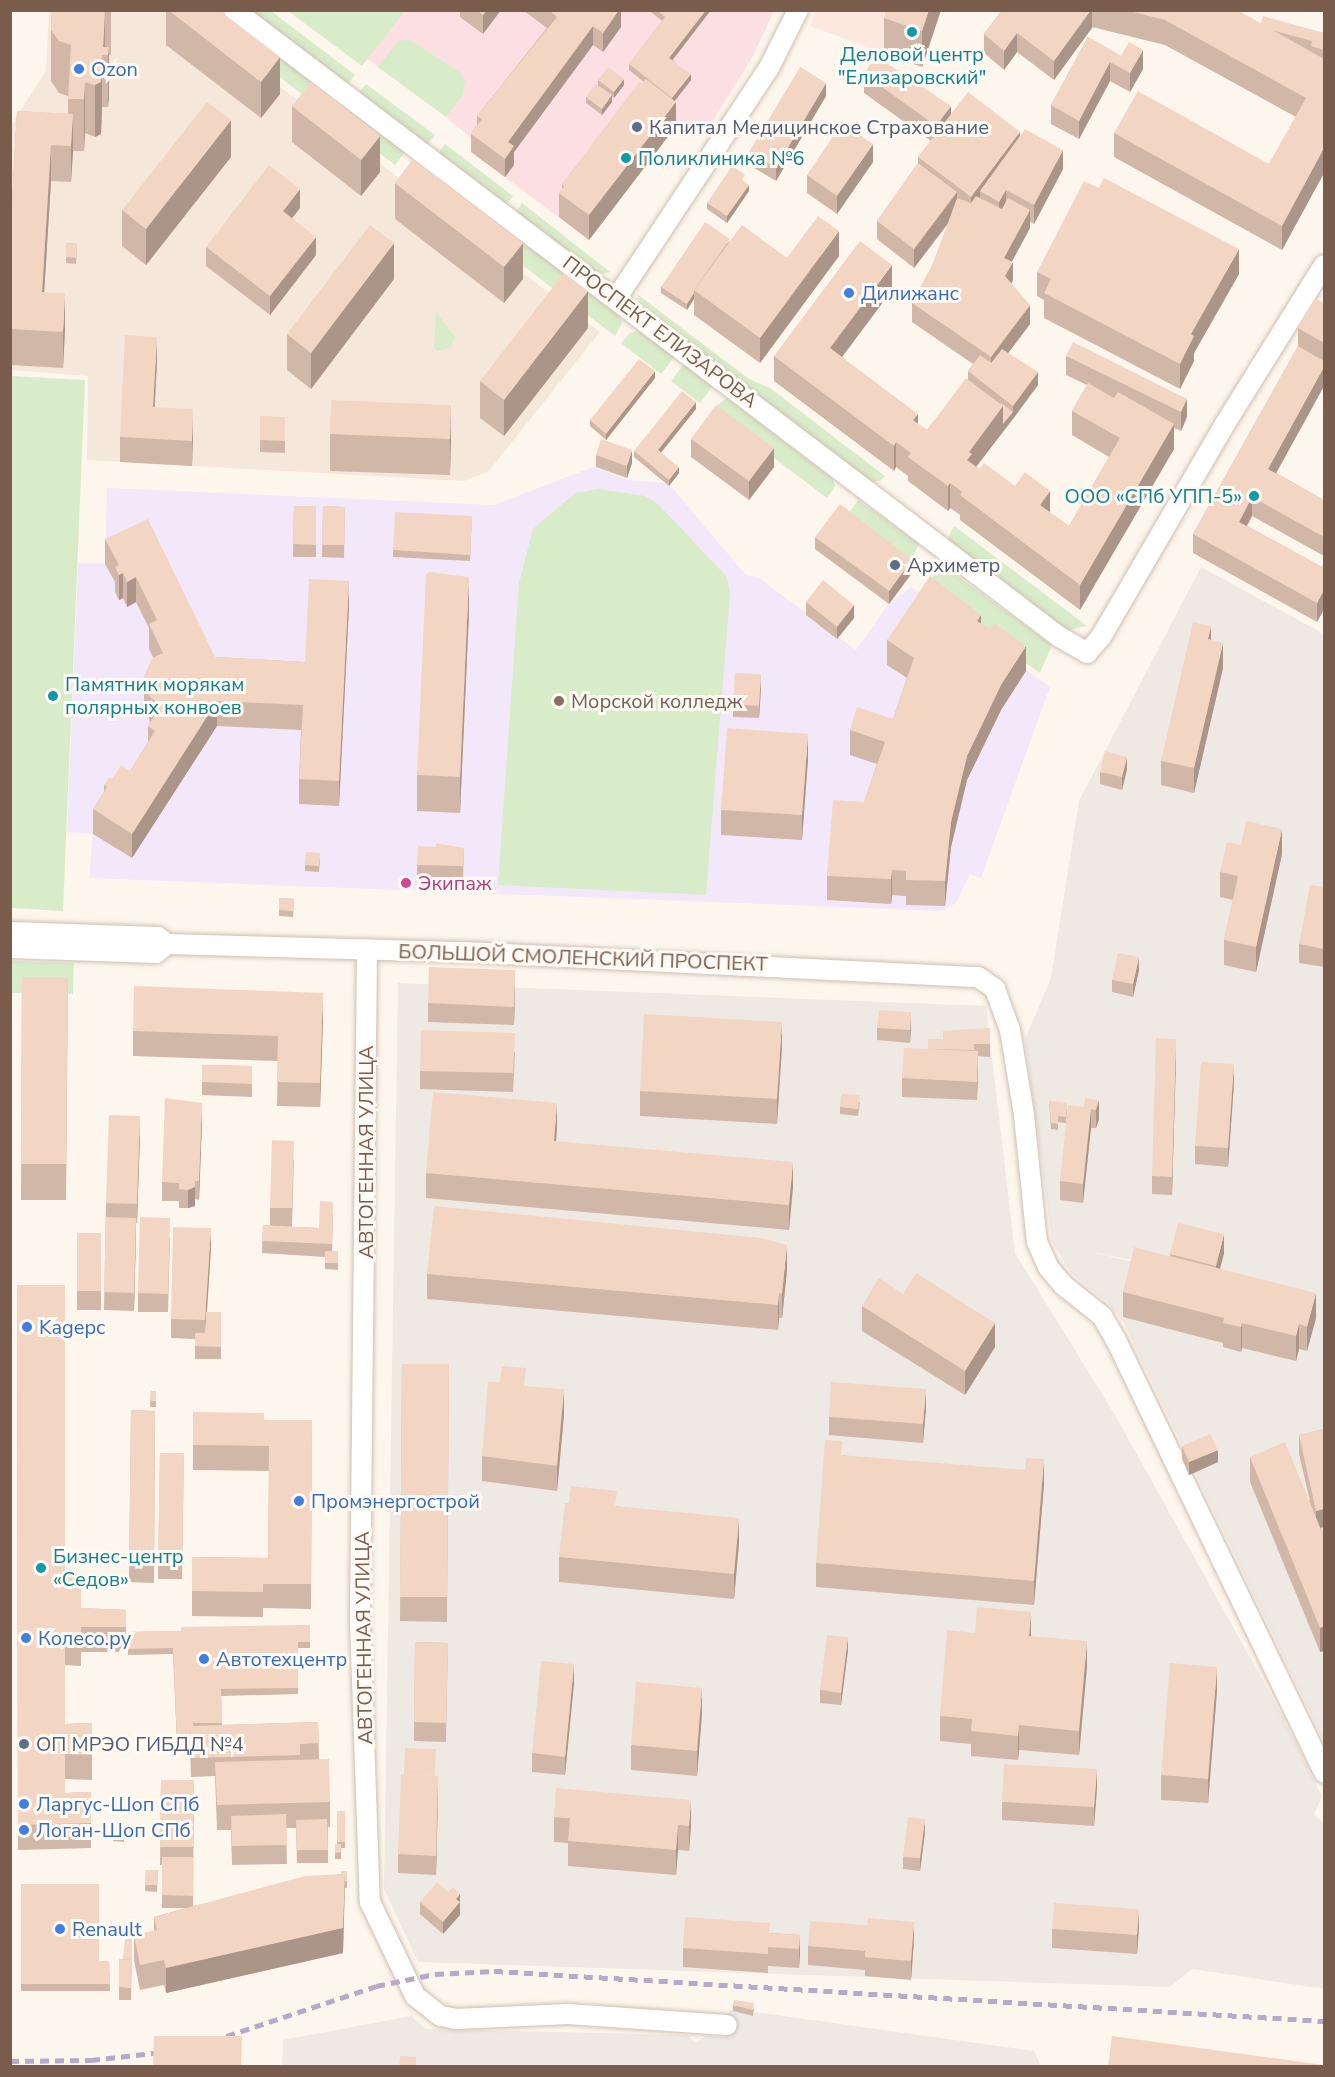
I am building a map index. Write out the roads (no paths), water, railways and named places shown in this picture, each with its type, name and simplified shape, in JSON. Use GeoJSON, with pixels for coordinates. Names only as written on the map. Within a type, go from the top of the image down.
{"type":"FeatureCollection","features":[{"type":"Feature","properties":{"kind":"street","name":"ПРОСПЕКТ ЕЛИЗАРОВА"},"geometry":{"type":"LineString","coordinates":[[234,10],[1049,629],[1087,653],[1106,628],[1225,424],[1317,297]]}},
{"type":"Feature","properties":{"kind":"street"},"geometry":{"type":"LineString","coordinates":[[616,299],[769,68],[798,10]]}},
{"type":"Feature","properties":{"kind":"street"},"geometry":{"type":"LineString","coordinates":[[1317,297],[1324,265]]}},
{"type":"Feature","properties":{"kind":"street","name":"БОЛЬШОЙ СМОЛЕНСКИЙ ПРОСПЕКТ"},"geometry":{"type":"LineString","coordinates":[[10,932],[158,937],[167,944],[367,949],[956,974],[978,977],[995,989],[1010,1030],[1023,1105],[1037,1242],[1048,1267],[1063,1285],[1102,1316],[1116,1340],[1324,1773]]}},
{"type":"Feature","properties":{"kind":"street","name":"БОЛЬШОЙ СМОЛЕНСКИЙ ПРОСПЕКТ"},"geometry":{"type":"LineString","coordinates":[[10,948],[156,953],[167,944]]}},
{"type":"Feature","properties":{"kind":"street","name":"АВТОГЕННАЯ УЛИЦА"},"geometry":{"type":"LineString","coordinates":[[367,949],[365,1410],[360,1622],[370,1902],[415,1996],[441,2016],[456,2019],[568,2014],[727,2025]]}},
{"type":"Feature","properties":{"kind":"railway"},"geometry":{"type":"LineString","coordinates":[[212,2041],[376,1986],[435,1974],[494,1971],[1324,2021]]}},
{"type":"Feature","properties":{"kind":"railway"},"geometry":{"type":"LineString","coordinates":[[10,2061],[91,2060],[171,2051]]}},
{"type":"Feature","properties":{"kind":"place","name":"Деловой центр \"Елизаровский\""},"geometry":{"type":"Point","coordinates":[912,32]}},
{"type":"Feature","properties":{"kind":"place","name":"Ozon"},"geometry":{"type":"Point","coordinates":[79,69]}},
{"type":"Feature","properties":{"kind":"place","name":"Капитал Медицинское Страхование"},"geometry":{"type":"Point","coordinates":[637,127]}},
{"type":"Feature","properties":{"kind":"place","name":"Поликлиника №6"},"geometry":{"type":"Point","coordinates":[626,158]}},
{"type":"Feature","properties":{"kind":"place","name":"Дилижанс"},"geometry":{"type":"Point","coordinates":[849,293]}},
{"type":"Feature","properties":{"kind":"place","name":"ООО «СПб УПП-5»"},"geometry":{"type":"Point","coordinates":[1254,496]}},
{"type":"Feature","properties":{"kind":"place","name":"Архиметр"},"geometry":{"type":"Point","coordinates":[895,565]}},
{"type":"Feature","properties":{"kind":"place","name":"Памятник морякам полярных конвоев"},"geometry":{"type":"Point","coordinates":[53,696]}},
{"type":"Feature","properties":{"kind":"place","name":"Морской колледж"},"geometry":{"type":"Point","coordinates":[559,701]}},
{"type":"Feature","properties":{"kind":"place","name":"Экипаж"},"geometry":{"type":"Point","coordinates":[406,883]}},
{"type":"Feature","properties":{"kind":"place","name":"Kagepc"},"geometry":{"type":"Point","coordinates":[27,1327]}},
{"type":"Feature","properties":{"kind":"place","name":"Промэнергострой"},"geometry":{"type":"Point","coordinates":[299,1501]}},
{"type":"Feature","properties":{"kind":"place","name":"Бизнес-центр «Седов»"},"geometry":{"type":"Point","coordinates":[41,1568]}},
{"type":"Feature","properties":{"kind":"place","name":"Колесо.ру"},"geometry":{"type":"Point","coordinates":[26,1638]}},
{"type":"Feature","properties":{"kind":"place","name":"Автотехцентр"},"geometry":{"type":"Point","coordinates":[204,1659]}},
{"type":"Feature","properties":{"kind":"place","name":"ОП МРЭО ГИБДД №4"},"geometry":{"type":"Point","coordinates":[24,1744]}},
{"type":"Feature","properties":{"kind":"place","name":"Ларгус-Шоп СПб"},"geometry":{"type":"Point","coordinates":[24,1804]}},
{"type":"Feature","properties":{"kind":"place","name":"Логан-Шоп СПб"},"geometry":{"type":"Point","coordinates":[24,1830]}},
{"type":"Feature","properties":{"kind":"place","name":"Renault"},"geometry":{"type":"Point","coordinates":[60,1929]}}]}
